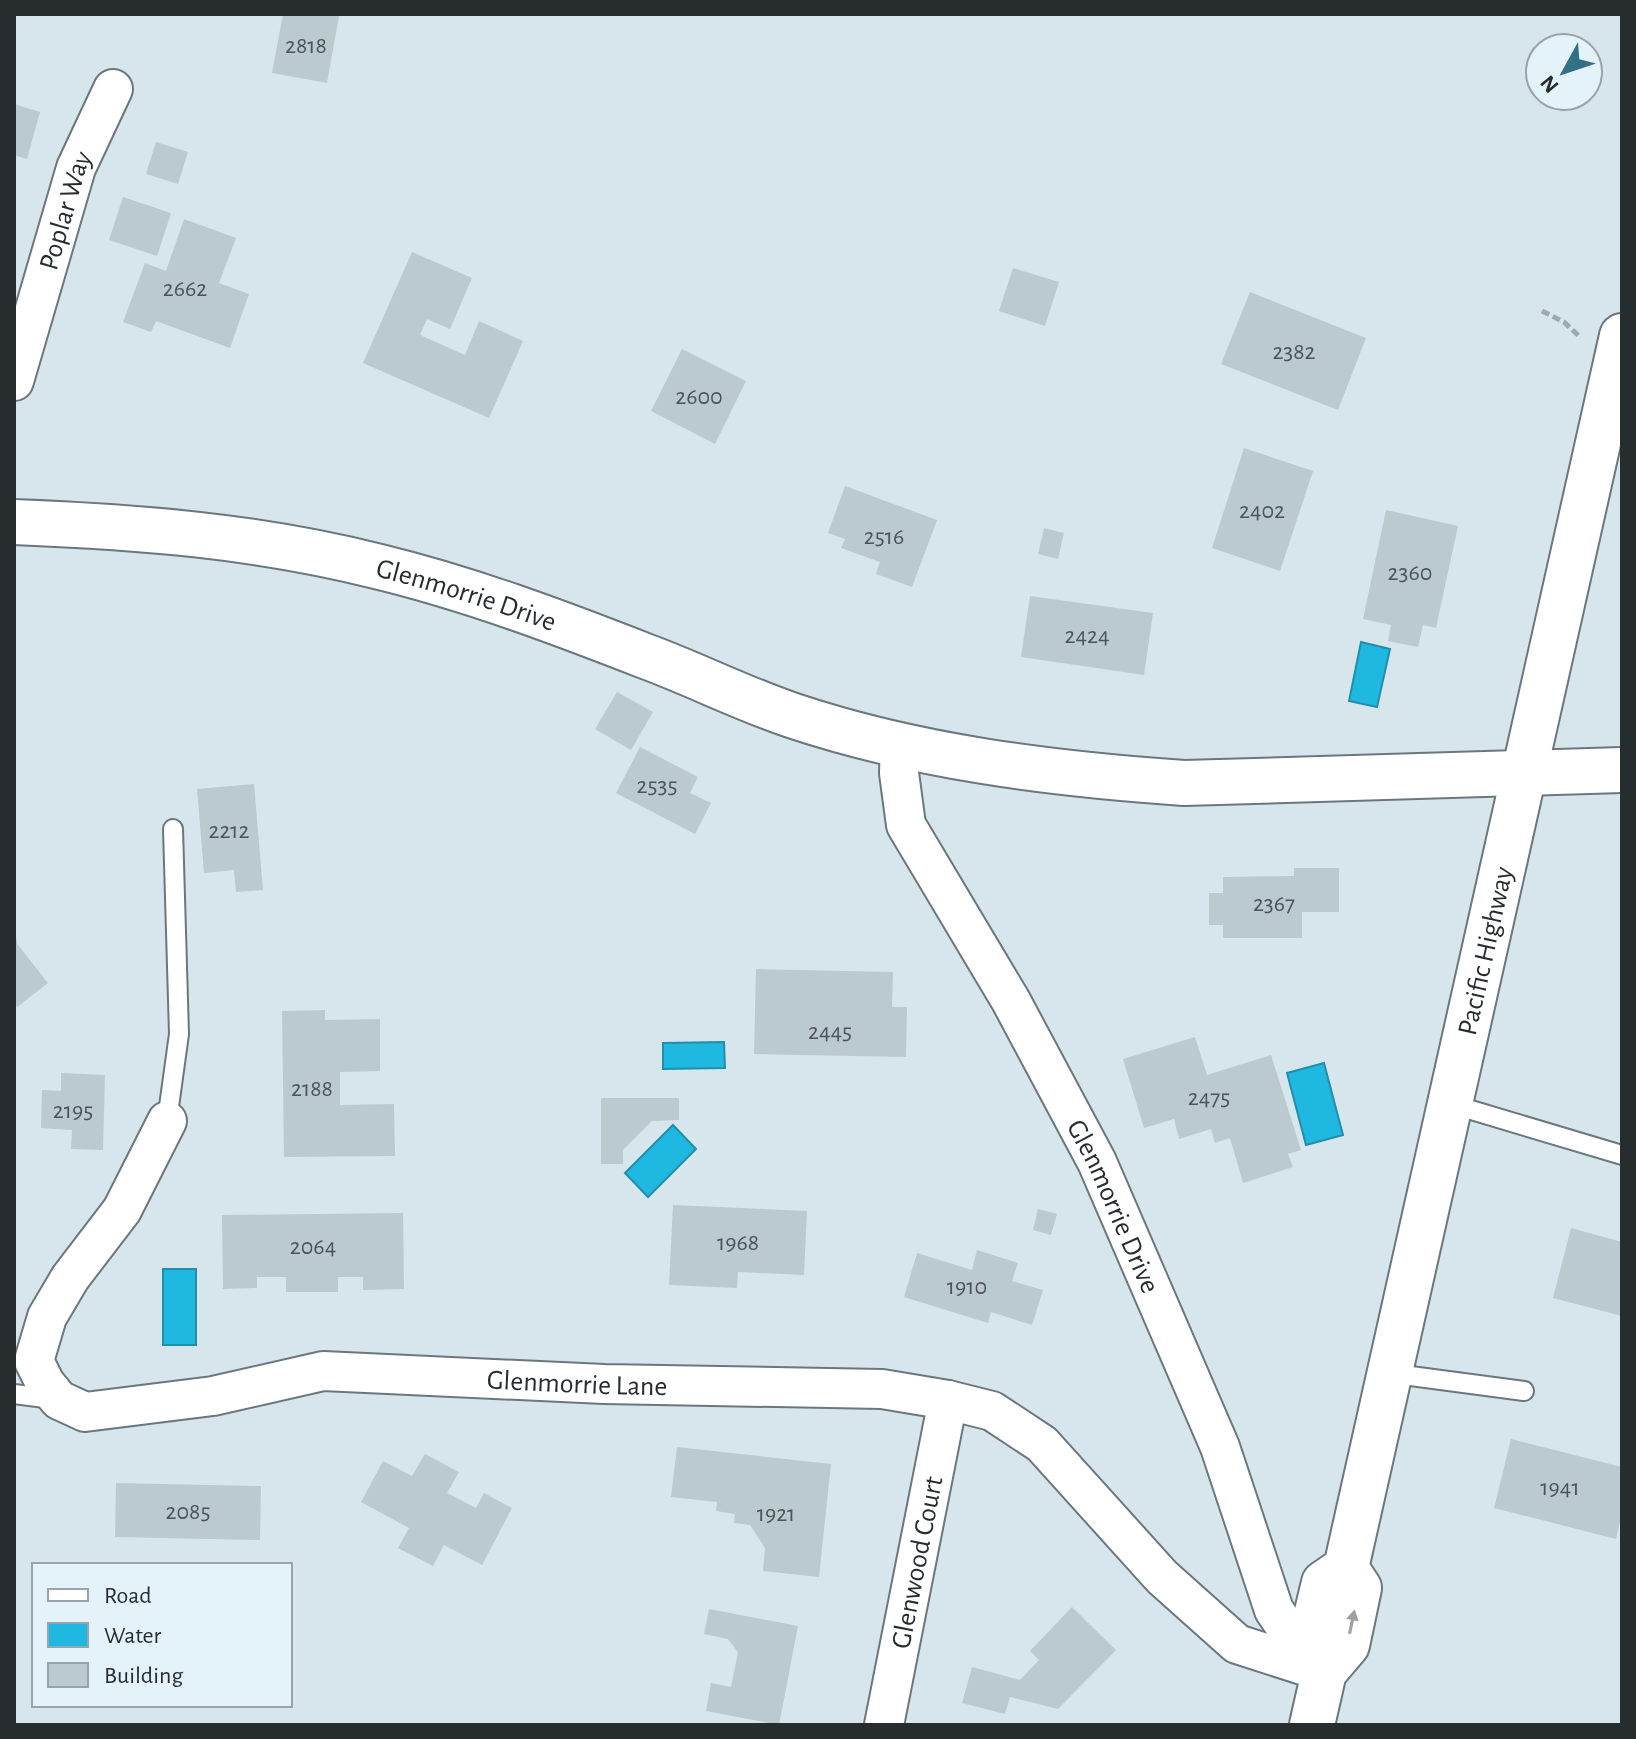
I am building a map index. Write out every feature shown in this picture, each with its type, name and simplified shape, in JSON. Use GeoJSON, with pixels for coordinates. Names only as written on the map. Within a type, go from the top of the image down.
{"type":"FeatureCollection","features":[{"type":"Feature","properties":{"kind":"street","name":"Poplar Way"},"geometry":{"type":"LineString","coordinates":[[14,381],[76,168],[113,89]]}},
{"type":"Feature","properties":{"kind":"street","name":"Pacific Highway"},"geometry":{"type":"LineString","coordinates":[[1324,1672],[1311,1637],[1324,1583],[1346,1568],[1622,336]]}},
{"type":"Feature","properties":{"kind":"street","name":"Glenmorrie Drive"},"geometry":{"type":"LineString","coordinates":[[14,522],[177,531],[312,551],[382,567],[505,605],[647,656],[790,715],[900,746],[1124,779],[1184,783],[1622,770]]}},
{"type":"Feature","properties":{"kind":"street","name":"Glenmorrie Drive"},"geometry":{"type":"LineString","coordinates":[[900,746],[899,773],[906,825],[1004,988],[1097,1162],[1220,1447],[1274,1610],[1291,1635],[1324,1672]]}},
{"type":"Feature","properties":{"kind":"street"},"geometry":{"type":"LineString","coordinates":[[59,1400],[45,1383],[34,1361],[47,1317],[70,1278],[122,1210],[167,1121]]}},
{"type":"Feature","properties":{"kind":"street","name":"Glenmorrie Lane"},"geometry":{"type":"LineString","coordinates":[[59,1400],[85,1412],[213,1396],[323,1371],[604,1384],[882,1389],[948,1400],[992,1411],[1042,1444],[1162,1577],[1237,1644],[1324,1672]]}},
{"type":"Feature","properties":{"kind":"street","name":"Glenwood Court"},"geometry":{"type":"LineString","coordinates":[[884,1725],[948,1400]]}},
{"type":"Feature","properties":{"kind":"street"},"geometry":{"type":"LineString","coordinates":[[1312,1725],[1324,1672]]}},
{"type":"Feature","properties":{"kind":"lane"},"geometry":{"type":"LineString","coordinates":[[167,1121],[179,1034],[173,829]]}},
{"type":"Feature","properties":{"kind":"lane"},"geometry":{"type":"LineString","coordinates":[[1451,1104],[1622,1155]]}},
{"type":"Feature","properties":{"kind":"lane"},"geometry":{"type":"LineString","coordinates":[[1388,1373],[1524,1391]]}},
{"type":"Feature","properties":{"kind":"lane"},"geometry":{"type":"LineString","coordinates":[[14,1394],[59,1400]]}},
{"type":"Feature","properties":{"kind":"water"},"geometry":{"type":"Polygon","coordinates":[[[1361,642],[1390,649],[1377,707],[1349,701],[1361,642]]]}},
{"type":"Feature","properties":{"kind":"water"},"geometry":{"type":"Polygon","coordinates":[[[724,1042],[725,1068],[663,1069],[663,1043],[724,1042]]]}},
{"type":"Feature","properties":{"kind":"water"},"geometry":{"type":"Polygon","coordinates":[[[1324,1063],[1343,1135],[1306,1145],[1287,1073],[1324,1063]]]}},
{"type":"Feature","properties":{"kind":"water"},"geometry":{"type":"Polygon","coordinates":[[[673,1125],[696,1149],[648,1197],[625,1173],[673,1125]]]}},
{"type":"Feature","properties":{"kind":"water"},"geometry":{"type":"Polygon","coordinates":[[[163,1269],[196,1269],[196,1345],[163,1345],[163,1269]]]}},
{"type":"Feature","properties":{"kind":"building"},"geometry":{"type":"Polygon","coordinates":[[[283,14],[339,16],[327,83],[272,73],[283,14]]]}},
{"type":"Feature","properties":{"kind":"building"},"geometry":{"type":"Polygon","coordinates":[[[14,104],[40,112],[27,159],[14,155],[14,104]]]}},
{"type":"Feature","properties":{"kind":"building"},"geometry":{"type":"Polygon","coordinates":[[[156,142],[188,152],[178,184],[146,174],[156,142]]]}},
{"type":"Feature","properties":{"kind":"building"},"geometry":{"type":"Polygon","coordinates":[[[123,197],[171,213],[157,256],[109,240],[123,197]]]}},
{"type":"Feature","properties":{"kind":"building"},"geometry":{"type":"Polygon","coordinates":[[[184,219],[236,238],[219,283],[249,294],[230,348],[156,321],[151,332],[123,322],[145,263],[166,271],[184,219]]]}},
{"type":"Feature","properties":{"kind":"building"},"geometry":{"type":"Polygon","coordinates":[[[412,252],[472,278],[450,329],[427,319],[420,335],[465,355],[479,321],[523,341],[489,418],[363,363],[412,252]]]}},
{"type":"Feature","properties":{"kind":"building"},"geometry":{"type":"Polygon","coordinates":[[[1013,268],[1059,282],[1045,326],[999,311],[1013,268]]]}},
{"type":"Feature","properties":{"kind":"building"},"geometry":{"type":"Polygon","coordinates":[[[1250,292],[1366,338],[1338,410],[1221,364],[1250,292]]]}},
{"type":"Feature","properties":{"kind":"building"},"geometry":{"type":"Polygon","coordinates":[[[682,349],[746,381],[715,444],[651,411],[682,349]]]}},
{"type":"Feature","properties":{"kind":"building"},"geometry":{"type":"Polygon","coordinates":[[[1244,448],[1313,471],[1280,571],[1212,548],[1244,448]]]}},
{"type":"Feature","properties":{"kind":"building"},"geometry":{"type":"Polygon","coordinates":[[[845,486],[937,520],[912,587],[876,574],[880,562],[841,548],[845,539],[828,533],[845,486]]]}},
{"type":"Feature","properties":{"kind":"building"},"geometry":{"type":"Polygon","coordinates":[[[1386,510],[1458,526],[1436,628],[1423,625],[1418,647],[1388,641],[1391,625],[1363,619],[1386,510]]]}},
{"type":"Feature","properties":{"kind":"building"},"geometry":{"type":"Polygon","coordinates":[[[1044,528],[1064,533],[1058,559],[1038,554],[1044,528]]]}},
{"type":"Feature","properties":{"kind":"building"},"geometry":{"type":"Polygon","coordinates":[[[1030,596],[1153,613],[1144,675],[1021,657],[1030,596]]]}},
{"type":"Feature","properties":{"kind":"building"},"geometry":{"type":"Polygon","coordinates":[[[617,692],[653,712],[631,750],[595,729],[617,692]]]}},
{"type":"Feature","properties":{"kind":"building"},"geometry":{"type":"Polygon","coordinates":[[[640,747],[698,777],[690,793],[711,803],[695,834],[616,793],[640,747]]]}},
{"type":"Feature","properties":{"kind":"building"},"geometry":{"type":"Polygon","coordinates":[[[254,784],[263,890],[236,892],[234,870],[204,873],[197,789],[254,784]]]}},
{"type":"Feature","properties":{"kind":"building"},"geometry":{"type":"Polygon","coordinates":[[[1294,868],[1339,868],[1339,912],[1302,912],[1302,938],[1223,938],[1223,925],[1209,925],[1209,893],[1223,893],[1223,877],[1294,876],[1294,868]]]}},
{"type":"Feature","properties":{"kind":"building"},"geometry":{"type":"Polygon","coordinates":[[[14,929],[18,945],[48,983],[17,1007],[14,1002],[14,929]]]}},
{"type":"Feature","properties":{"kind":"building"},"geometry":{"type":"Polygon","coordinates":[[[756,969],[893,972],[892,1007],[907,1007],[906,1057],[754,1054],[756,969]]]}},
{"type":"Feature","properties":{"kind":"building"},"geometry":{"type":"Polygon","coordinates":[[[325,1010],[325,1020],[380,1019],[380,1071],[340,1072],[340,1105],[394,1104],[395,1156],[284,1157],[282,1011],[325,1010]]]}},
{"type":"Feature","properties":{"kind":"building"},"geometry":{"type":"Polygon","coordinates":[[[1195,1037],[1207,1075],[1271,1055],[1301,1150],[1288,1154],[1293,1167],[1243,1183],[1230,1138],[1215,1143],[1211,1129],[1179,1139],[1174,1119],[1144,1128],[1123,1059],[1195,1037]]]}},
{"type":"Feature","properties":{"kind":"building"},"geometry":{"type":"Polygon","coordinates":[[[61,1073],[105,1075],[103,1150],[71,1149],[72,1130],[41,1128],[42,1090],[61,1091],[61,1073]]]}},
{"type":"Feature","properties":{"kind":"building"},"geometry":{"type":"Polygon","coordinates":[[[601,1098],[679,1098],[679,1120],[652,1121],[623,1150],[623,1164],[601,1164],[601,1098]]]}},
{"type":"Feature","properties":{"kind":"building"},"geometry":{"type":"Polygon","coordinates":[[[673,1205],[807,1211],[804,1275],[738,1272],[737,1288],[669,1285],[673,1205]]]}},
{"type":"Feature","properties":{"kind":"building"},"geometry":{"type":"Polygon","coordinates":[[[1038,1209],[1057,1214],[1051,1235],[1033,1230],[1038,1209]]]}},
{"type":"Feature","properties":{"kind":"building"},"geometry":{"type":"Polygon","coordinates":[[[403,1213],[404,1289],[363,1290],[363,1277],[338,1277],[338,1292],[286,1292],[286,1277],[257,1277],[257,1288],[223,1289],[222,1215],[403,1213]]]}},
{"type":"Feature","properties":{"kind":"building"},"geometry":{"type":"Polygon","coordinates":[[[1571,1228],[1622,1242],[1622,1316],[1553,1298],[1571,1228]]]}},
{"type":"Feature","properties":{"kind":"building"},"geometry":{"type":"Polygon","coordinates":[[[977,1250],[1018,1263],[1012,1281],[1043,1290],[1032,1325],[991,1312],[988,1323],[904,1297],[917,1253],[972,1270],[977,1250]]]}},
{"type":"Feature","properties":{"kind":"building"},"geometry":{"type":"Polygon","coordinates":[[[1511,1439],[1622,1467],[1622,1513],[1616,1539],[1494,1508],[1511,1439]]]}},
{"type":"Feature","properties":{"kind":"building"},"geometry":{"type":"Polygon","coordinates":[[[677,1447],[831,1464],[819,1577],[763,1571],[765,1548],[750,1525],[734,1523],[735,1514],[716,1511],[717,1502],[671,1497],[677,1447]]]}},
{"type":"Feature","properties":{"kind":"building"},"geometry":{"type":"Polygon","coordinates":[[[425,1454],[459,1472],[447,1493],[476,1508],[484,1493],[512,1508],[482,1565],[444,1545],[433,1566],[398,1548],[409,1528],[361,1502],[383,1461],[412,1476],[425,1454]]]}},
{"type":"Feature","properties":{"kind":"building"},"geometry":{"type":"Polygon","coordinates":[[[116,1483],[261,1486],[260,1540],[115,1537],[116,1483]]]}},
{"type":"Feature","properties":{"kind":"building"},"geometry":{"type":"Polygon","coordinates":[[[1072,1607],[1116,1650],[1058,1709],[1010,1697],[1005,1714],[962,1703],[972,1667],[1020,1680],[1039,1660],[1030,1651],[1072,1607]]]}},
{"type":"Feature","properties":{"kind":"building"},"geometry":{"type":"Polygon","coordinates":[[[709,1609],[798,1626],[779,1725],[706,1711],[711,1683],[731,1687],[738,1652],[728,1639],[704,1634],[709,1609]]]}}]}
